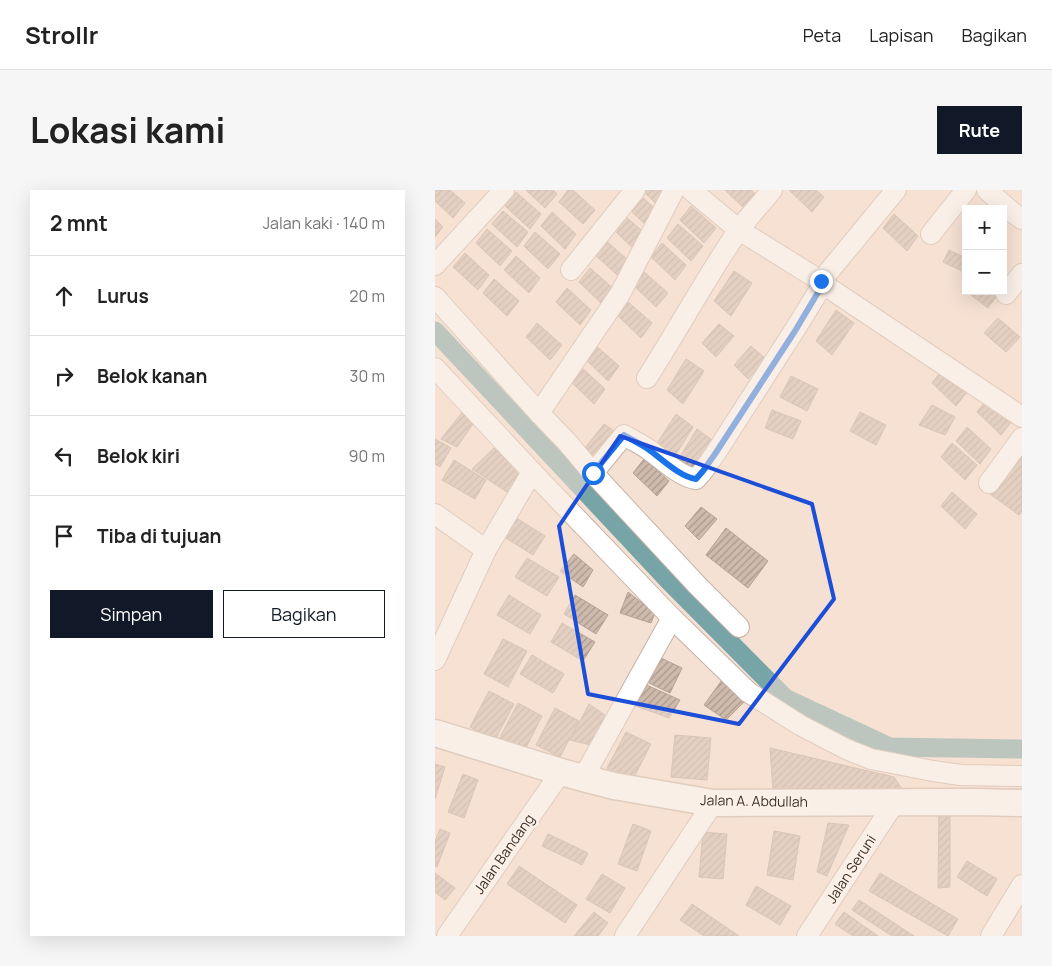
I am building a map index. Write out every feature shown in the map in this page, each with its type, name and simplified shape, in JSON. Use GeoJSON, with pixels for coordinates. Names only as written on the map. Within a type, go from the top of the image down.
{"type":"FeatureCollection","features":[{"type":"Feature","properties":{"kind":"street"},"geometry":{"type":"LineString","coordinates":[[435,265],[504,190]]}},
{"type":"Feature","properties":{"kind":"street"},"geometry":{"type":"LineString","coordinates":[[571,270],[635,190]]}},
{"type":"Feature","properties":{"kind":"street"},"geometry":{"type":"LineString","coordinates":[[539,413],[620,294],[674,190]]}},
{"type":"Feature","properties":{"kind":"street"},"geometry":{"type":"LineString","coordinates":[[691,190],[739,230],[822,283],[1022,417]]}},
{"type":"Feature","properties":{"kind":"street"},"geometry":{"type":"LineString","coordinates":[[647,378],[708,277],[739,230],[772,190]]}},
{"type":"Feature","properties":{"kind":"street"},"geometry":{"type":"LineString","coordinates":[[593,473],[624,435],[681,474],[696,479],[715,454],[795,331],[822,283],[895,190]]}},
{"type":"Feature","properties":{"kind":"street"},"geometry":{"type":"LineString","coordinates":[[931,234],[967,190]]}},
{"type":"Feature","properties":{"kind":"street"},"geometry":{"type":"LineString","coordinates":[[987,190],[1022,220]]}},
{"type":"Feature","properties":{"kind":"street"},"geometry":{"type":"LineString","coordinates":[[1007,294],[1022,274]]}},
{"type":"Feature","properties":{"kind":"street"},"geometry":{"type":"LineString","coordinates":[[435,297],[593,473],[697,585],[739,627]]}},
{"type":"Feature","properties":{"kind":"street"},"geometry":{"type":"LineString","coordinates":[[435,368],[672,618],[748,692],[799,726],[871,759],[961,775],[1022,776]]}},
{"type":"Feature","properties":{"kind":"street"},"geometry":{"type":"LineString","coordinates":[[989,483],[1022,438]]}},
{"type":"Feature","properties":{"kind":"street"},"geometry":{"type":"LineString","coordinates":[[435,660],[486,550],[532,472]]}},
{"type":"Feature","properties":{"kind":"street"},"geometry":{"type":"LineString","coordinates":[[435,514],[486,550]]}},
{"type":"Feature","properties":{"kind":"street","name":"Jalan Bandang"},"geometry":{"type":"LineString","coordinates":[[447,936],[572,775],[672,618]]}},
{"type":"Feature","properties":{"kind":"street","name":"Jalan A. Abdullah"},"geometry":{"type":"LineString","coordinates":[[435,733],[572,775],[623,787],[713,803],[1022,803]]}},
{"type":"Feature","properties":{"kind":"street","name":"Jalan Seruni"},"geometry":{"type":"LineString","coordinates":[[807,936],[895,802]]}},
{"type":"Feature","properties":{"kind":"street"},"geometry":{"type":"LineString","coordinates":[[625,936],[713,803]]}},
{"type":"Feature","properties":{"kind":"street"},"geometry":{"type":"LineString","coordinates":[[991,936],[1022,885]]}},
{"type":"Feature","properties":{"kind":"highlighted area"},"geometry":{"type":"Polygon","coordinates":[[[620,436],[812,504],[834,599],[739,724],[588,694],[559,526],[620,436]]]}},
{"type":"Feature","properties":{"kind":"building"},"geometry":{"type":"Polygon","coordinates":[[[435,190],[450,190],[465,203],[453,218],[435,201],[435,190]]]}},
{"type":"Feature","properties":{"kind":"building"},"geometry":{"type":"Polygon","coordinates":[[[526,190],[553,190],[557,194],[545,208],[526,190]]]}},
{"type":"Feature","properties":{"kind":"building"},"geometry":{"type":"Polygon","coordinates":[[[568,190],[573,190],[595,210],[583,224],[559,202],[568,190]]]}},
{"type":"Feature","properties":{"kind":"building"},"geometry":{"type":"Polygon","coordinates":[[[646,190],[668,190],[668,215],[644,192],[646,190]]]}},
{"type":"Feature","properties":{"kind":"building"},"geometry":{"type":"Polygon","coordinates":[[[725,190],[751,190],[759,197],[748,212],[725,190]]]}},
{"type":"Feature","properties":{"kind":"building"},"geometry":{"type":"Polygon","coordinates":[[[789,190],[816,190],[824,197],[812,212],[789,190]]]}},
{"type":"Feature","properties":{"kind":"building"},"geometry":{"type":"Polygon","coordinates":[[[516,192],[541,214],[530,229],[505,206],[516,192]]]}},
{"type":"Feature","properties":{"kind":"building"},"geometry":{"type":"Polygon","coordinates":[[[640,195],[664,217],[653,232],[629,209],[640,195]]]}},
{"type":"Feature","properties":{"kind":"building"},"geometry":{"type":"Polygon","coordinates":[[[691,206],[716,228],[704,243],[680,220],[691,206]]]}},
{"type":"Feature","properties":{"kind":"building"},"geometry":{"type":"Polygon","coordinates":[[[503,211],[528,232],[517,247],[492,224],[503,211]]]}},
{"type":"Feature","properties":{"kind":"building"},"geometry":{"type":"Polygon","coordinates":[[[552,212],[576,234],[565,249],[541,226],[552,212]]]}},
{"type":"Feature","properties":{"kind":"building"},"geometry":{"type":"Polygon","coordinates":[[[894,214],[918,236],[907,251],[883,228],[894,214]]]}},
{"type":"Feature","properties":{"kind":"building"},"geometry":{"type":"Polygon","coordinates":[[[624,215],[649,237],[637,252],[613,229],[624,215]]]}},
{"type":"Feature","properties":{"kind":"building"},"geometry":{"type":"Polygon","coordinates":[[[435,219],[443,227],[435,237],[435,219]]]}},
{"type":"Feature","properties":{"kind":"building"},"geometry":{"type":"Polygon","coordinates":[[[678,224],[703,246],[691,261],[667,238],[678,224]]]}},
{"type":"Feature","properties":{"kind":"building"},"geometry":{"type":"Polygon","coordinates":[[[487,229],[512,251],[500,266],[476,243],[487,229]]]}},
{"type":"Feature","properties":{"kind":"building"},"geometry":{"type":"Polygon","coordinates":[[[535,232],[560,254],[548,269],[524,246],[535,232]]]}},
{"type":"Feature","properties":{"kind":"building"},"geometry":{"type":"Polygon","coordinates":[[[604,239],[628,260],[617,275],[593,253],[604,239]]]}},
{"type":"Feature","properties":{"kind":"building"},"geometry":{"type":"Polygon","coordinates":[[[662,243],[686,265],[675,280],[651,257],[662,243]]]}},
{"type":"Feature","properties":{"kind":"building"},"geometry":{"type":"Polygon","coordinates":[[[949,250],[962,256],[962,271],[943,262],[949,250]]]}},
{"type":"Feature","properties":{"kind":"building"},"geometry":{"type":"Polygon","coordinates":[[[465,253],[489,275],[478,290],[453,267],[465,253]]]}},
{"type":"Feature","properties":{"kind":"building"},"geometry":{"type":"Polygon","coordinates":[[[516,256],[540,278],[529,293],[504,270],[516,256]]]}},
{"type":"Feature","properties":{"kind":"building"},"geometry":{"type":"Polygon","coordinates":[[[590,268],[615,290],[603,305],[579,282],[590,268]]]}},
{"type":"Feature","properties":{"kind":"building"},"geometry":{"type":"Polygon","coordinates":[[[643,271],[668,293],[656,307],[632,284],[643,271]]]}},
{"type":"Feature","properties":{"kind":"building"},"geometry":{"type":"Polygon","coordinates":[[[734,271],[752,283],[731,316],[714,301],[734,271]]]}},
{"type":"Feature","properties":{"kind":"building"},"geometry":{"type":"Polygon","coordinates":[[[494,279],[519,301],[507,316],[483,293],[494,279]]]}},
{"type":"Feature","properties":{"kind":"building"},"geometry":{"type":"Polygon","coordinates":[[[567,288],[591,310],[580,325],[556,302],[567,288]]]}},
{"type":"Feature","properties":{"kind":"building"},"geometry":{"type":"Polygon","coordinates":[[[971,295],[998,295],[988,308],[971,295]]]}},
{"type":"Feature","properties":{"kind":"building"},"geometry":{"type":"Polygon","coordinates":[[[627,301],[652,323],[641,338],[617,315],[627,301]]]}},
{"type":"Feature","properties":{"kind":"building"},"geometry":{"type":"Polygon","coordinates":[[[836,310],[854,323],[832,355],[816,341],[836,310]]]}},
{"type":"Feature","properties":{"kind":"building"},"geometry":{"type":"Polygon","coordinates":[[[998,318],[1020,337],[1006,352],[984,333],[998,318]]]}},
{"type":"Feature","properties":{"kind":"building"},"geometry":{"type":"Polygon","coordinates":[[[537,323],[562,345],[550,360],[526,337],[537,323]]]}},
{"type":"Feature","properties":{"kind":"building"},"geometry":{"type":"Polygon","coordinates":[[[719,324],[734,336],[716,357],[702,343],[719,324]]]}},
{"type":"Feature","properties":{"kind":"building"},"geometry":{"type":"Polygon","coordinates":[[[594,344],[619,366],[608,381],[584,358],[594,344]]]}},
{"type":"Feature","properties":{"kind":"building"},"geometry":{"type":"Polygon","coordinates":[[[751,346],[766,359],[748,379],[734,365],[751,346]]]}},
{"type":"Feature","properties":{"kind":"building"},"geometry":{"type":"Polygon","coordinates":[[[686,359],[704,371],[683,404],[667,390],[686,359]]]}},
{"type":"Feature","properties":{"kind":"building"},"geometry":{"type":"Polygon","coordinates":[[[581,367],[605,389],[594,404],[570,381],[581,367]]]}},
{"type":"Feature","properties":{"kind":"building"},"geometry":{"type":"Polygon","coordinates":[[[943,369],[968,391],[956,406],[932,383],[943,369]]]}},
{"type":"Feature","properties":{"kind":"building"},"geometry":{"type":"Polygon","coordinates":[[[791,376],[818,389],[807,411],[780,397],[791,376]]]}},
{"type":"Feature","properties":{"kind":"building"},"geometry":{"type":"Polygon","coordinates":[[[988,398],[1013,420],[1001,435],[977,412],[988,398]]]}},
{"type":"Feature","properties":{"kind":"building"},"geometry":{"type":"Polygon","coordinates":[[[932,405],[955,417],[945,435],[919,425],[932,405]]]}},
{"type":"Feature","properties":{"kind":"building"},"geometry":{"type":"Polygon","coordinates":[[[465,409],[477,418],[457,447],[441,439],[465,409]]]}},
{"type":"Feature","properties":{"kind":"building"},"geometry":{"type":"Polygon","coordinates":[[[772,410],[801,421],[793,439],[765,428],[772,410]]]}},
{"type":"Feature","properties":{"kind":"building"},"geometry":{"type":"Polygon","coordinates":[[[860,412],[886,425],[876,445],[850,431],[860,412]]]}},
{"type":"Feature","properties":{"kind":"building"},"geometry":{"type":"Polygon","coordinates":[[[676,414],[693,427],[673,459],[656,445],[676,414]]]}},
{"type":"Feature","properties":{"kind":"building"},"geometry":{"type":"Polygon","coordinates":[[[604,424],[620,435],[595,465],[581,453],[604,424]]]}},
{"type":"Feature","properties":{"kind":"building"},"geometry":{"type":"Polygon","coordinates":[[[967,427],[991,449],[980,464],[956,441],[967,427]]]}},
{"type":"Feature","properties":{"kind":"building"},"geometry":{"type":"Polygon","coordinates":[[[697,429],[715,442],[694,474],[678,460],[697,429]]]}},
{"type":"Feature","properties":{"kind":"building"},"geometry":{"type":"Polygon","coordinates":[[[435,439],[451,448],[440,467],[435,464],[435,439]]]}},
{"type":"Feature","properties":{"kind":"building"},"geometry":{"type":"Polygon","coordinates":[[[952,443],[977,465],[965,480],[941,457],[952,443]]]}},
{"type":"Feature","properties":{"kind":"building"},"geometry":{"type":"Polygon","coordinates":[[[494,448],[521,474],[507,492],[472,469],[494,448]]]}},
{"type":"Feature","properties":{"kind":"building"},"geometry":{"type":"Polygon","coordinates":[[[1022,454],[1022,511],[1019,515],[990,494],[1022,454]]]}},
{"type":"Feature","properties":{"kind":"building"},"geometry":{"type":"Polygon","coordinates":[[[644,459],[669,481],[657,496],[633,473],[644,459]]]}},
{"type":"Feature","properties":{"kind":"building"},"geometry":{"type":"Polygon","coordinates":[[[454,460],[486,480],[475,499],[442,480],[454,460]]]}},
{"type":"Feature","properties":{"kind":"building"},"geometry":{"type":"Polygon","coordinates":[[[952,492],[977,514],[965,529],[941,506],[952,492]]]}},
{"type":"Feature","properties":{"kind":"building"},"geometry":{"type":"Polygon","coordinates":[[[701,507],[717,519],[699,540],[685,526],[701,507]]]}},
{"type":"Feature","properties":{"kind":"building"},"geometry":{"type":"Polygon","coordinates":[[[513,516],[545,536],[533,555],[501,535],[513,516]]]}},
{"type":"Feature","properties":{"kind":"building"},"geometry":{"type":"Polygon","coordinates":[[[726,528],[768,561],[748,588],[706,555],[726,528]]]}},
{"type":"Feature","properties":{"kind":"building"},"geometry":{"type":"Polygon","coordinates":[[[574,554],[593,570],[583,587],[560,571],[574,554]]]}},
{"type":"Feature","properties":{"kind":"building"},"geometry":{"type":"Polygon","coordinates":[[[527,558],[559,577],[547,596],[515,577],[527,558]]]}},
{"type":"Feature","properties":{"kind":"building"},"geometry":{"type":"Polygon","coordinates":[[[628,592],[655,613],[651,623],[620,613],[628,592]]]}},
{"type":"Feature","properties":{"kind":"building"},"geometry":{"type":"Polygon","coordinates":[[[509,595],[541,615],[530,634],[497,615],[509,595]]]}},
{"type":"Feature","properties":{"kind":"building"},"geometry":{"type":"Polygon","coordinates":[[[575,595],[608,615],[596,634],[564,614],[575,595]]]}},
{"type":"Feature","properties":{"kind":"building"},"geometry":{"type":"Polygon","coordinates":[[[562,623],[595,642],[583,661],[551,642],[562,623]]]}},
{"type":"Feature","properties":{"kind":"building"},"geometry":{"type":"Polygon","coordinates":[[[503,639],[527,651],[508,687],[484,674],[503,639]]]}},
{"type":"Feature","properties":{"kind":"building"},"geometry":{"type":"Polygon","coordinates":[[[532,655],[564,674],[553,693],[520,674],[532,655]]]}},
{"type":"Feature","properties":{"kind":"building"},"geometry":{"type":"Polygon","coordinates":[[[659,657],[682,668],[670,693],[647,682],[659,657]]]}},
{"type":"Feature","properties":{"kind":"building"},"geometry":{"type":"Polygon","coordinates":[[[722,680],[744,702],[726,720],[704,705],[722,680]]]}},
{"type":"Feature","properties":{"kind":"building"},"geometry":{"type":"Polygon","coordinates":[[[642,683],[680,700],[669,718],[633,705],[642,683]]]}},
{"type":"Feature","properties":{"kind":"building"},"geometry":{"type":"Polygon","coordinates":[[[489,691],[514,704],[495,740],[470,727],[489,691]]]}},
{"type":"Feature","properties":{"kind":"building"},"geometry":{"type":"Polygon","coordinates":[[[518,703],[542,716],[524,752],[499,739],[518,703]]]}},
{"type":"Feature","properties":{"kind":"building"},"geometry":{"type":"Polygon","coordinates":[[[589,704],[605,715],[591,745],[570,740],[589,704]]]}},
{"type":"Feature","properties":{"kind":"building"},"geometry":{"type":"Polygon","coordinates":[[[555,708],[579,721],[560,757],[536,745],[555,708]]]}},
{"type":"Feature","properties":{"kind":"building"},"geometry":{"type":"Polygon","coordinates":[[[626,732],[651,744],[632,781],[607,768],[626,732]]]}},
{"type":"Feature","properties":{"kind":"building"},"geometry":{"type":"Polygon","coordinates":[[[675,735],[711,738],[707,780],[671,777],[675,735]]]}},
{"type":"Feature","properties":{"kind":"building"},"geometry":{"type":"Polygon","coordinates":[[[770,748],[894,777],[902,789],[773,791],[770,748]]]}},
{"type":"Feature","properties":{"kind":"building"},"geometry":{"type":"Polygon","coordinates":[[[435,764],[445,767],[435,799],[435,764]]]}},
{"type":"Feature","properties":{"kind":"building"},"geometry":{"type":"Polygon","coordinates":[[[463,774],[478,780],[464,818],[448,812],[463,774]]]}},
{"type":"Feature","properties":{"kind":"building"},"geometry":{"type":"Polygon","coordinates":[[[939,808],[950,809],[950,887],[938,888],[939,808]]]}},
{"type":"Feature","properties":{"kind":"building"},"geometry":{"type":"Polygon","coordinates":[[[828,823],[849,825],[827,876],[817,872],[828,823]]]}},
{"type":"Feature","properties":{"kind":"building"},"geometry":{"type":"Polygon","coordinates":[[[633,824],[651,831],[637,871],[618,864],[633,824]]]}},
{"type":"Feature","properties":{"kind":"building"},"geometry":{"type":"Polygon","coordinates":[[[440,829],[450,833],[437,867],[435,866],[435,841],[440,829]]]}},
{"type":"Feature","properties":{"kind":"building"},"geometry":{"type":"Polygon","coordinates":[[[774,831],[800,836],[793,880],[767,875],[774,831]]]}},
{"type":"Feature","properties":{"kind":"building"},"geometry":{"type":"Polygon","coordinates":[[[703,832],[727,834],[723,879],[699,877],[703,832]]]}},
{"type":"Feature","properties":{"kind":"building"},"geometry":{"type":"Polygon","coordinates":[[[548,834],[588,853],[582,865],[542,846],[548,834]]]}},
{"type":"Feature","properties":{"kind":"building"},"geometry":{"type":"Polygon","coordinates":[[[967,861],[997,879],[987,896],[957,877],[967,861]]]}},
{"type":"Feature","properties":{"kind":"building"},"geometry":{"type":"Polygon","coordinates":[[[519,866],[577,905],[565,923],[507,884],[519,866]]]}},
{"type":"Feature","properties":{"kind":"building"},"geometry":{"type":"Polygon","coordinates":[[[435,873],[455,888],[445,900],[435,892],[435,873]]]}},
{"type":"Feature","properties":{"kind":"building"},"geometry":{"type":"Polygon","coordinates":[[[880,873],[958,919],[948,936],[869,891],[880,873]]]}},
{"type":"Feature","properties":{"kind":"building"},"geometry":{"type":"Polygon","coordinates":[[[602,874],[625,888],[610,913],[586,899],[602,874]]]}},
{"type":"Feature","properties":{"kind":"building"},"geometry":{"type":"Polygon","coordinates":[[[756,886],[791,906],[780,925],[746,905],[756,886]]]}},
{"type":"Feature","properties":{"kind":"building"},"geometry":{"type":"Polygon","coordinates":[[[859,900],[914,936],[892,936],[852,910],[859,900]]]}},
{"type":"Feature","properties":{"kind":"building"},"geometry":{"type":"Polygon","coordinates":[[[692,904],[739,936],[704,936],[680,920],[692,904]]]}},
{"type":"Feature","properties":{"kind":"building"},"geometry":{"type":"Polygon","coordinates":[[[594,912],[608,923],[598,936],[574,936],[594,912]]]}},
{"type":"Feature","properties":{"kind":"building"},"geometry":{"type":"Polygon","coordinates":[[[844,912],[878,936],[853,936],[835,924],[844,912]]]}},
{"type":"Feature","properties":{"kind":"waterway"},"geometry":{"type":"LineString","coordinates":[[435,331],[669,581],[785,698],[890,747],[1022,749]]}},
{"type":"Feature","properties":{"kind":"route"},"geometry":{"type":"LineString","coordinates":[[593,473],[624,435],[681,474],[696,479],[715,454],[795,331],[823,284],[821,281]]}}]}
